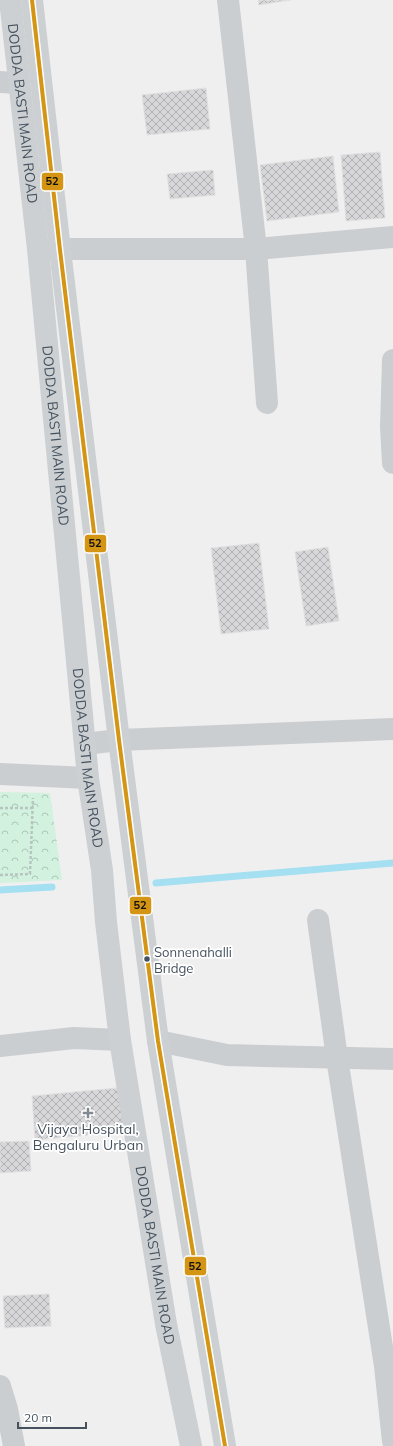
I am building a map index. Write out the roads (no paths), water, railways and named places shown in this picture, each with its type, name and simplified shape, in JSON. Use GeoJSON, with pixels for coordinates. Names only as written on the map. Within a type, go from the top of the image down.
{"type":"FeatureCollection","features":[{"type":"Feature","properties":{"kind":"street","name":"DODDA BASTI MAIN ROAD"},"geometry":{"type":"LineString","coordinates":[[10,0],[9,82],[38,249],[88,778],[102,870],[106,922],[120,1040],[166,1324],[191,1446]]}},
{"type":"Feature","properties":{"kind":"street","name":"DODDA BASTI MAIN ROAD"},"geometry":{"type":"LineString","coordinates":[[32,0],[60,250],[119,740],[158,1041],[225,1446]]}},
{"type":"Feature","properties":{"kind":"street"},"geometry":{"type":"LineString","coordinates":[[228,0],[256,249],[267,403]]}},
{"type":"Feature","properties":{"kind":"street"},"geometry":{"type":"LineString","coordinates":[[38,249],[256,249],[393,238]]}},
{"type":"Feature","properties":{"kind":"street"},"geometry":{"type":"LineString","coordinates":[[393,360],[393,463]]}},
{"type":"Feature","properties":{"kind":"street"},"geometry":{"type":"LineString","coordinates":[[85,744],[119,740],[393,729]]}},
{"type":"Feature","properties":{"kind":"street"},"geometry":{"type":"LineString","coordinates":[[0,774],[88,778]]}},
{"type":"Feature","properties":{"kind":"street"},"geometry":{"type":"LineString","coordinates":[[318,920],[338,1058],[389,1367],[393,1441]]}},
{"type":"Feature","properties":{"kind":"street"},"geometry":{"type":"LineString","coordinates":[[0,1046],[74,1038],[120,1040]]}},
{"type":"Feature","properties":{"kind":"street"},"geometry":{"type":"LineString","coordinates":[[158,1041],[227,1055],[393,1059]]}},
{"type":"Feature","properties":{"kind":"street"},"geometry":{"type":"LineString","coordinates":[[0,1386],[7,1408],[14,1446]]}},
{"type":"Feature","properties":{"kind":"waterway"},"geometry":{"type":"LineString","coordinates":[[156,883],[393,863]]}},
{"type":"Feature","properties":{"kind":"waterway"},"geometry":{"type":"LineString","coordinates":[[0,890],[52,887]]}},
{"type":"Feature","properties":{"kind":"place","name":"Sonnenahalli Bridge"},"geometry":{"type":"Point","coordinates":[147,959]}},
{"type":"Feature","properties":{"kind":"place","name":"Vijaya Hospital, Bengaluru Urban"},"geometry":{"type":"Point","coordinates":[88,1113]}}]}
